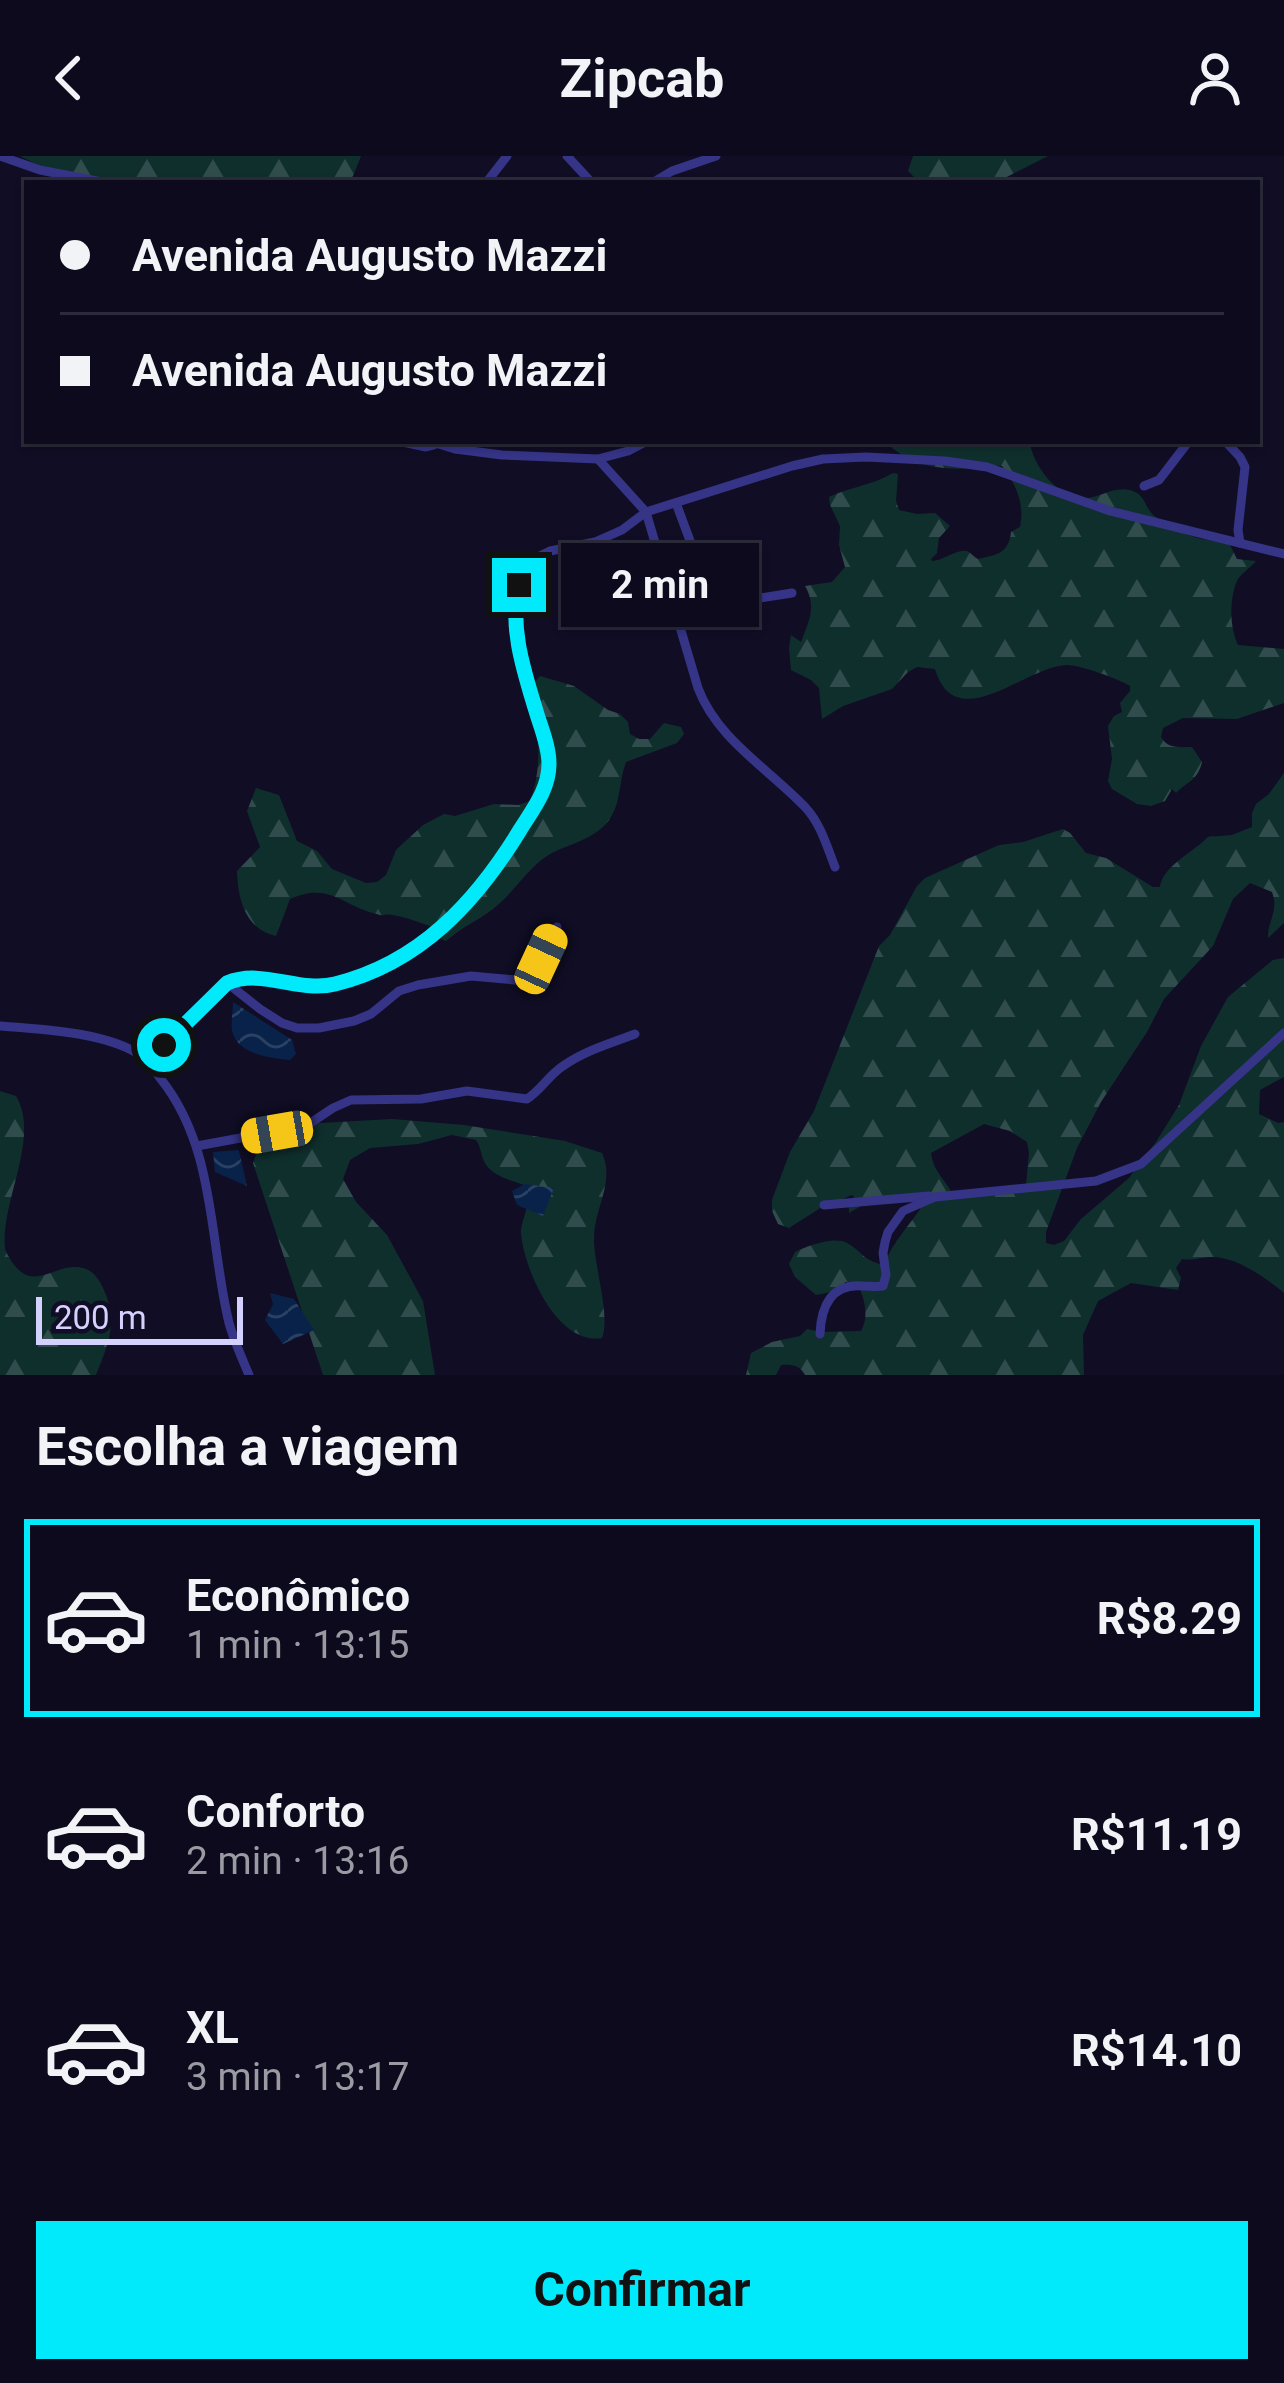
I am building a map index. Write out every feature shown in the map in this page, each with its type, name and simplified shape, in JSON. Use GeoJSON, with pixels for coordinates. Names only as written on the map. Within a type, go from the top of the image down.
{"type":"FeatureCollection","features":[{"type":"Feature","properties":{"kind":"street"},"geometry":{"type":"LineString","coordinates":[[0,156],[92,180]]}},
{"type":"Feature","properties":{"kind":"street"},"geometry":{"type":"LineString","coordinates":[[488,180],[507,156]]}},
{"type":"Feature","properties":{"kind":"street"},"geometry":{"type":"LineString","coordinates":[[567,156],[589,180]]}},
{"type":"Feature","properties":{"kind":"street"},"geometry":{"type":"LineString","coordinates":[[657,180],[716,156]]}},
{"type":"Feature","properties":{"kind":"street"},"geometry":{"type":"LineString","coordinates":[[439,444],[502,455],[598,459],[641,444]]}},
{"type":"Feature","properties":{"kind":"street"},"geometry":{"type":"LineString","coordinates":[[502,455],[503,444]]}},
{"type":"Feature","properties":{"kind":"street"},"geometry":{"type":"LineString","coordinates":[[1144,486],[1159,480],[1187,444]]}},
{"type":"Feature","properties":{"kind":"street"},"geometry":{"type":"LineString","coordinates":[[1228,444],[1245,467],[1240,543]]}},
{"type":"Feature","properties":{"kind":"street"},"geometry":{"type":"LineString","coordinates":[[144,1058],[164,1045],[227,983],[256,977],[296,985],[335,984],[416,950],[472,899],[540,797],[549,771],[516,622],[516,597],[524,574],[550,551],[609,537],[646,512],[792,466],[823,459],[894,457],[987,467],[1110,511],[1284,554]]}},
{"type":"Feature","properties":{"kind":"street"},"geometry":{"type":"LineString","coordinates":[[598,459],[646,512],[704,703],[718,724],[806,808],[835,867]]}},
{"type":"Feature","properties":{"kind":"street"},"geometry":{"type":"LineString","coordinates":[[676,503],[705,581],[717,598],[731,602],[792,593]]}},
{"type":"Feature","properties":{"kind":"street"},"geometry":{"type":"LineString","coordinates":[[227,983],[282,1023],[319,1028],[355,1021],[399,991],[418,985],[471,976],[526,979],[538,967],[556,927]]}},
{"type":"Feature","properties":{"kind":"street"},"geometry":{"type":"LineString","coordinates":[[0,1026],[118,1045],[144,1058],[179,1106],[206,1179],[229,1321],[249,1375]]}},
{"type":"Feature","properties":{"kind":"street"},"geometry":{"type":"LineString","coordinates":[[196,1146],[306,1126],[351,1100],[421,1099],[466,1091],[527,1099],[573,1060],[635,1034]]}},
{"type":"Feature","properties":{"kind":"street"},"geometry":{"type":"LineString","coordinates":[[824,1205],[1096,1181],[1141,1164],[1284,1034]]}},
{"type":"Feature","properties":{"kind":"street"},"geometry":{"type":"LineString","coordinates":[[820,1334],[822,1312],[833,1293],[851,1286],[883,1286],[883,1253],[895,1220],[914,1204],[935,1197]]}},
{"type":"Feature","properties":{"kind":"green space"},"geometry":{"type":"Polygon","coordinates":[[[20,156],[361,156],[349,180],[105,180],[38,165],[20,156]]]}},
{"type":"Feature","properties":{"kind":"green space"},"geometry":{"type":"Polygon","coordinates":[[[913,156],[1048,156],[1001,180],[919,180],[908,171],[913,156]]]}},
{"type":"Feature","properties":{"kind":"green space"},"geometry":{"type":"Polygon","coordinates":[[[888,444],[1030,444],[1041,469],[1063,492],[1083,498],[1130,490],[1173,528],[1230,545],[1237,559],[1256,561],[1236,583],[1233,631],[1238,645],[1284,649],[1284,703],[1237,719],[1183,718],[1163,728],[1161,737],[1167,744],[1192,747],[1202,762],[1192,780],[1151,806],[1137,804],[1112,789],[1108,781],[1112,759],[1108,726],[1122,712],[1120,703],[1130,686],[1081,667],[1050,668],[993,693],[959,698],[945,689],[935,669],[917,667],[892,689],[843,706],[822,719],[819,688],[791,670],[789,648],[791,635],[801,642],[809,621],[811,601],[805,586],[832,582],[845,567],[840,526],[829,497],[898,474],[899,510],[935,513],[950,526],[939,538],[932,561],[963,551],[978,559],[996,554],[1020,527],[1018,495],[1002,466],[935,467],[888,444]]]}},
{"type":"Feature","properties":{"kind":"green space"},"geometry":{"type":"Polygon","coordinates":[[[540,676],[574,686],[620,714],[630,734],[639,739],[650,739],[664,723],[681,727],[684,734],[677,743],[626,762],[614,811],[606,824],[548,855],[494,908],[446,941],[435,937],[430,926],[373,913],[325,894],[290,899],[276,936],[250,920],[237,871],[260,847],[247,811],[256,788],[279,795],[297,841],[317,851],[332,869],[366,883],[377,882],[386,875],[396,850],[423,825],[444,814],[455,816],[494,804],[530,801],[538,749],[530,697],[540,676]]]}},
{"type":"Feature","properties":{"kind":"green space"},"geometry":{"type":"Polygon","coordinates":[[[1284,773],[1284,923],[1268,938],[1272,892],[1250,883],[1233,899],[1213,946],[1164,999],[1101,1102],[1077,1148],[1046,1243],[1064,1241],[1081,1219],[1129,1178],[1179,1105],[1201,1046],[1228,997],[1273,960],[1284,958],[1284,1077],[1260,1090],[1259,1114],[1284,1122],[1284,1293],[1241,1264],[1212,1257],[1182,1259],[1176,1268],[1181,1278],[1178,1290],[1131,1283],[1098,1301],[1083,1335],[1084,1375],[805,1375],[798,1367],[781,1365],[776,1375],[746,1375],[751,1353],[772,1342],[800,1336],[807,1329],[861,1331],[863,1326],[865,1308],[858,1285],[845,1282],[841,1290],[816,1295],[795,1277],[789,1264],[795,1252],[841,1241],[884,1265],[925,1202],[866,1203],[849,1213],[852,1195],[789,1228],[778,1224],[772,1211],[790,1152],[814,1111],[879,946],[917,886],[999,845],[1063,829],[1086,853],[1106,858],[1160,887],[1172,867],[1208,837],[1252,827],[1256,804],[1284,773]],[[984,1124],[931,1153],[954,1197],[1026,1185],[1027,1142],[984,1124]]]}},
{"type":"Feature","properties":{"kind":"green space"},"geometry":{"type":"Polygon","coordinates":[[[0,1091],[16,1096],[24,1131],[5,1249],[14,1265],[29,1276],[74,1267],[97,1278],[111,1320],[96,1375],[0,1375],[0,1091]]]}},
{"type":"Feature","properties":{"kind":"green space"},"geometry":{"type":"Polygon","coordinates":[[[274,1120],[464,1125],[565,1141],[602,1153],[606,1174],[594,1236],[604,1316],[602,1338],[571,1330],[557,1318],[536,1284],[521,1233],[527,1186],[490,1170],[476,1140],[452,1135],[370,1148],[350,1160],[343,1179],[356,1202],[387,1235],[423,1301],[435,1375],[323,1375],[253,1163],[266,1128],[274,1120]]]}},
{"type":"Feature","properties":{"kind":"water"},"geometry":{"type":"Polygon","coordinates":[[[233,1002],[292,1040],[296,1054],[290,1060],[242,1047],[232,1031],[233,1002]]]}},
{"type":"Feature","properties":{"kind":"water"},"geometry":{"type":"Polygon","coordinates":[[[239,1150],[247,1186],[215,1172],[213,1152],[239,1150]]]}},
{"type":"Feature","properties":{"kind":"water"},"geometry":{"type":"Polygon","coordinates":[[[525,1184],[554,1188],[543,1216],[517,1205],[512,1191],[525,1184]]]}},
{"type":"Feature","properties":{"kind":"water"},"geometry":{"type":"Polygon","coordinates":[[[270,1293],[294,1299],[314,1330],[283,1344],[265,1320],[273,1304],[270,1293]]]}},
{"type":"Feature","properties":{"kind":"route"},"geometry":{"type":"LineString","coordinates":[[164,1045],[236,979],[335,984],[416,950],[486,882],[540,797],[549,771],[520,649],[519,585]]}}]}
